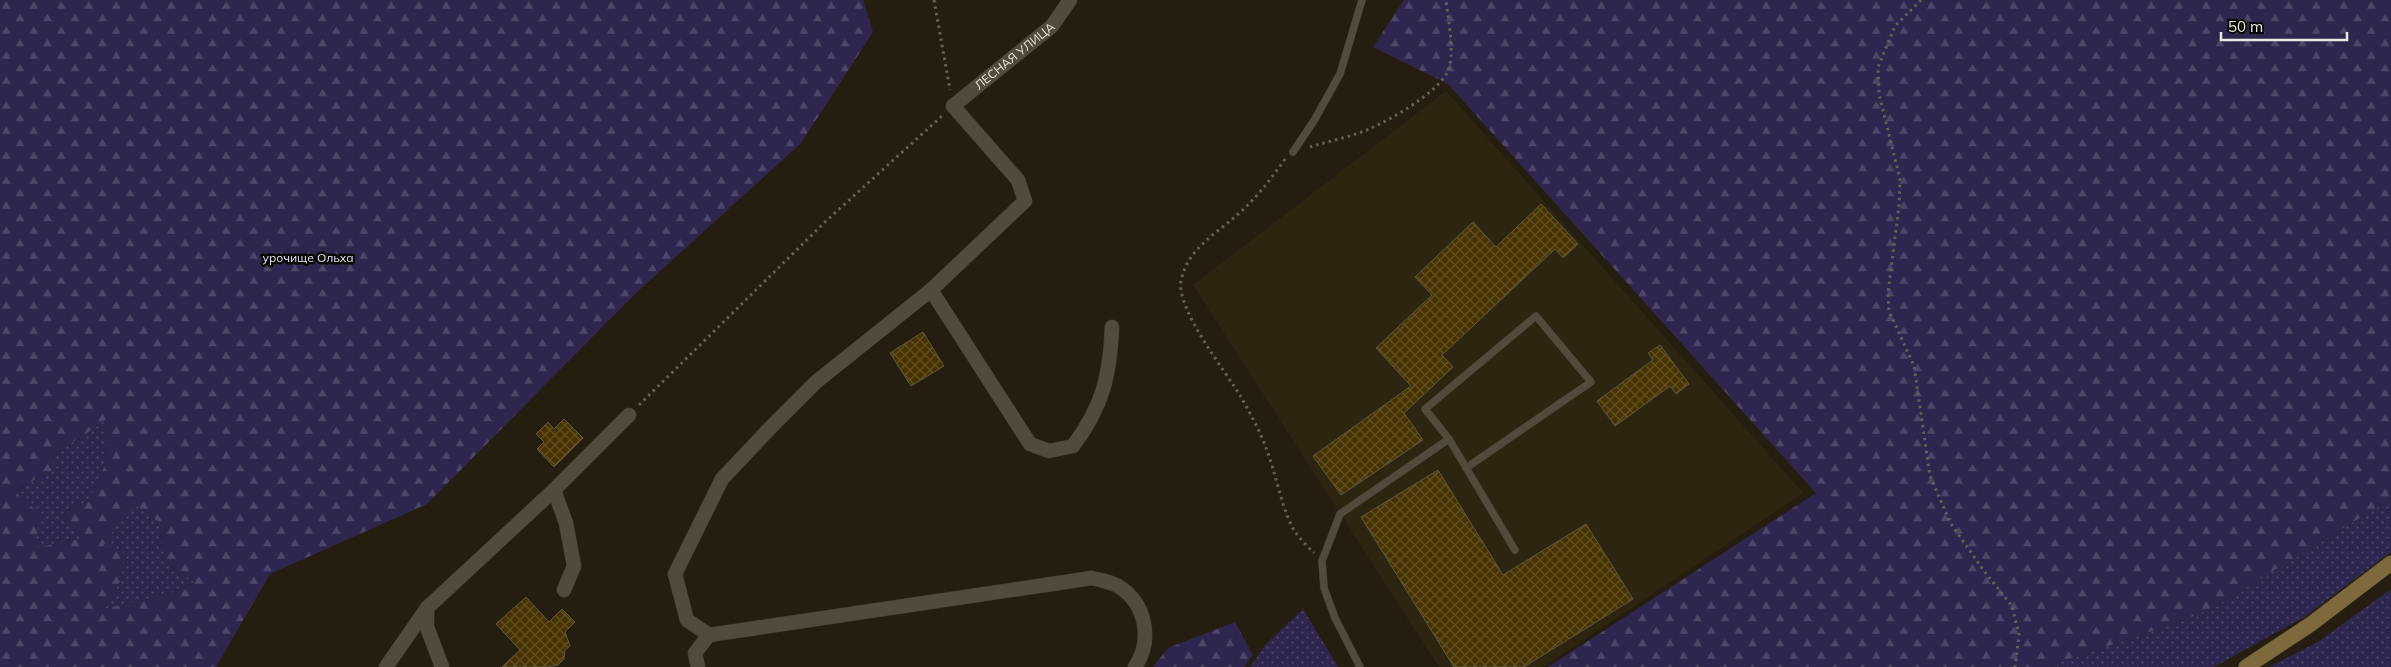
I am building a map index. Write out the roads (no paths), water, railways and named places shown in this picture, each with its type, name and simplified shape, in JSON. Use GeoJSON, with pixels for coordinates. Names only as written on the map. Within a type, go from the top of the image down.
{"type":"FeatureCollection","features":[{"type":"Feature","properties":{"kind":"street","name":"ЛЕСНАЯ УЛИЦА"},"geometry":{"type":"LineString","coordinates":[[931,290],[1025,201],[1018,180],[953,106],[1052,26],[1070,0]]}},
{"type":"Feature","properties":{"kind":"street"},"geometry":{"type":"LineString","coordinates":[[1112,327],[1111,360],[1103,392],[1090,424],[1073,446],[1049,451],[1030,444],[931,290],[816,382],[722,479],[675,574],[687,620],[709,635],[1092,578],[1118,586],[1139,607],[1146,629],[1140,660],[1135,667]]}},
{"type":"Feature","properties":{"kind":"street"},"geometry":{"type":"LineString","coordinates":[[386,667],[427,608],[554,490],[630,414]]}},
{"type":"Feature","properties":{"kind":"street"},"geometry":{"type":"LineString","coordinates":[[554,490],[566,523],[574,566],[564,590]]}},
{"type":"Feature","properties":{"kind":"street"},"geometry":{"type":"LineString","coordinates":[[2246,667],[2311,624],[2391,563]]}},
{"type":"Feature","properties":{"kind":"street"},"geometry":{"type":"LineString","coordinates":[[427,608],[427,627],[442,667]]}},
{"type":"Feature","properties":{"kind":"street"},"geometry":{"type":"LineString","coordinates":[[698,667],[695,653],[709,635]]}},
{"type":"Feature","properties":{"kind":"lane"},"geometry":{"type":"LineString","coordinates":[[1293,152],[1315,119],[1340,74],[1362,0]]}},
{"type":"Feature","properties":{"kind":"lane"},"geometry":{"type":"LineString","coordinates":[[1466,468],[1591,382],[1536,316],[1425,409],[1449,439],[1466,468],[1515,550]]}},
{"type":"Feature","properties":{"kind":"lane"},"geometry":{"type":"LineString","coordinates":[[1360,667],[1335,618],[1324,588],[1322,561],[1340,514],[1449,439]]}},
{"type":"Feature","properties":{"kind":"park label","name":"урочище Ольха"},"geometry":{"type":"Point","coordinates":[308,258]}}]}
